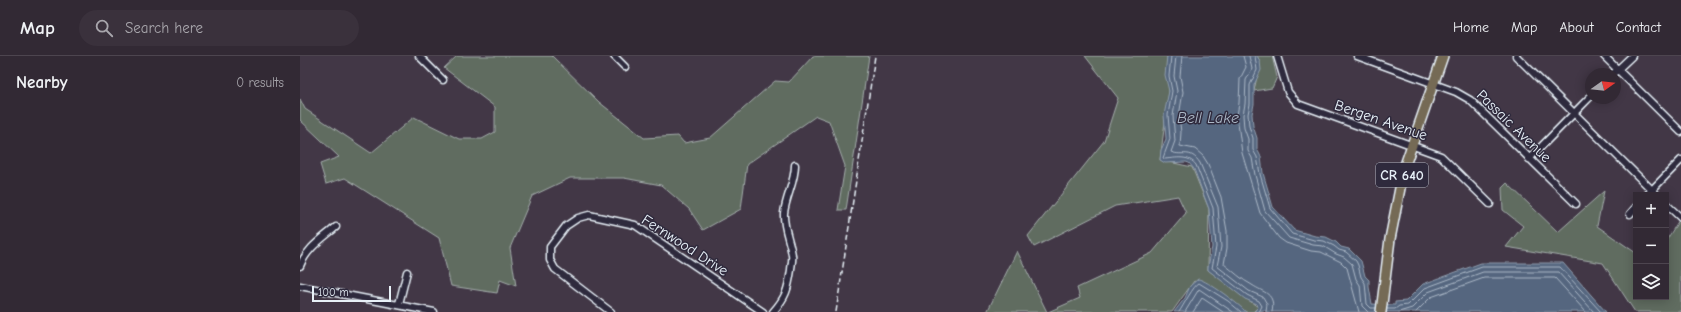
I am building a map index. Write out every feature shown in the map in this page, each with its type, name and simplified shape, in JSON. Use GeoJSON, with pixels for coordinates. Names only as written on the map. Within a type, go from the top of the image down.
{"type":"FeatureCollection","features":[{"type":"Feature","properties":{"kind":"main road","name":"CR 640"},"geometry":{"type":"LineString","coordinates":[[1381,312],[1397,196],[1412,144],[1443,56]]}},
{"type":"Feature","properties":{"kind":"street"},"geometry":{"type":"LineString","coordinates":[[419,56],[443,80]]}},
{"type":"Feature","properties":{"kind":"street"},"geometry":{"type":"LineString","coordinates":[[614,56],[625,67]]}},
{"type":"Feature","properties":{"kind":"street","name":"Bergen Avenue"},"geometry":{"type":"LineString","coordinates":[[1277,56],[1288,92],[1298,104],[1412,144],[1441,156],[1446,159],[1490,204]]}},
{"type":"Feature","properties":{"kind":"street","name":"Passaic Avenue"},"geometry":{"type":"LineString","coordinates":[[1357,56],[1433,83],[1456,92],[1470,100],[1481,109],[1529,159],[1576,204]]}},
{"type":"Feature","properties":{"kind":"street"},"geometry":{"type":"LineString","coordinates":[[1516,56],[1574,113],[1648,192]]}},
{"type":"Feature","properties":{"kind":"street"},"geometry":{"type":"LineString","coordinates":[[1604,56],[1612,68]]}},
{"type":"Feature","properties":{"kind":"street"},"geometry":{"type":"LineString","coordinates":[[1619,68],[1632,56]]}},
{"type":"Feature","properties":{"kind":"street"},"geometry":{"type":"LineString","coordinates":[[1621,77],[1681,132]]}},
{"type":"Feature","properties":{"kind":"street"},"geometry":{"type":"LineString","coordinates":[[1529,159],[1585,102]]}},
{"type":"Feature","properties":{"kind":"street"},"geometry":{"type":"LineString","coordinates":[[1650,192],[1681,160]]}},
{"type":"Feature","properties":{"kind":"street"},"geometry":{"type":"LineString","coordinates":[[773,312],[784,299],[789,283],[793,257],[785,227],[784,214],[786,200],[795,174],[795,165]]}},
{"type":"Feature","properties":{"kind":"street"},"geometry":{"type":"LineString","coordinates":[[1669,207],[1681,218]]}},
{"type":"Feature","properties":{"kind":"street"},"geometry":{"type":"LineString","coordinates":[[1630,214],[1633,210]]}},
{"type":"Feature","properties":{"kind":"street","name":"Fernwood Drive"},"geometry":{"type":"LineString","coordinates":[[611,312],[555,269],[550,260],[550,247],[566,226],[578,218],[589,215],[635,225],[763,312]]}},
{"type":"Feature","properties":{"kind":"street"},"geometry":{"type":"LineString","coordinates":[[300,266],[306,254],[314,245],[336,227]]}},
{"type":"Feature","properties":{"kind":"street"},"geometry":{"type":"LineString","coordinates":[[399,304],[407,272]]}},
{"type":"Feature","properties":{"kind":"street"},"geometry":{"type":"LineString","coordinates":[[300,286],[434,312]]}},
{"type":"Feature","properties":{"kind":"green space"},"geometry":{"type":"Polygon","coordinates":[[[457,56],[552,56],[599,102],[644,138],[678,136],[684,143],[710,138],[775,81],[789,82],[813,56],[869,56],[846,210],[838,210],[845,166],[829,121],[816,116],[747,164],[741,209],[703,230],[689,209],[661,185],[624,178],[570,178],[532,196],[510,248],[516,286],[500,280],[497,293],[451,286],[439,238],[345,178],[326,184],[320,164],[339,157],[300,120],[300,99],[305,109],[371,153],[414,117],[459,139],[482,139],[495,132],[495,107],[444,68],[457,56]]]}},
{"type":"Feature","properties":{"kind":"green space"},"geometry":{"type":"Polygon","coordinates":[[[1085,56],[1167,56],[1169,91],[1160,160],[1192,167],[1209,209],[1208,270],[1258,307],[1253,312],[1243,312],[1194,281],[1172,312],[1048,312],[1080,298],[1077,288],[1152,253],[1186,213],[1178,196],[1115,206],[1034,247],[1028,236],[1104,141],[1118,98],[1085,56]]]}},
{"type":"Feature","properties":{"kind":"green space"},"geometry":{"type":"Polygon","coordinates":[[[1257,56],[1272,56],[1277,77],[1272,88],[1254,91],[1260,61],[1257,56]]]}},
{"type":"Feature","properties":{"kind":"green space"},"geometry":{"type":"Polygon","coordinates":[[[1507,183],[1558,232],[1604,191],[1597,226],[1633,251],[1633,300],[1669,300],[1669,236],[1679,220],[1681,222],[1681,312],[1635,312],[1603,263],[1506,247],[1523,226],[1503,210],[1502,188],[1507,183]]]}},
{"type":"Feature","properties":{"kind":"green space"},"geometry":{"type":"Polygon","coordinates":[[[1017,251],[1047,312],[987,312],[1017,251]]]}},
{"type":"Feature","properties":{"kind":"water","name":"Bell Lake"},"geometry":{"type":"Polygon","coordinates":[[[1167,56],[1257,56],[1260,61],[1261,70],[1254,85],[1254,104],[1252,114],[1253,126],[1257,138],[1257,149],[1261,157],[1263,173],[1273,207],[1294,230],[1315,236],[1326,237],[1336,242],[1341,247],[1349,249],[1361,261],[1365,276],[1369,280],[1372,304],[1395,305],[1395,302],[1406,301],[1423,284],[1481,263],[1563,263],[1606,312],[1267,312],[1264,310],[1254,312],[1258,307],[1257,304],[1245,299],[1208,270],[1212,247],[1209,209],[1194,169],[1189,163],[1186,162],[1165,163],[1160,160],[1161,150],[1166,139],[1164,115],[1169,91],[1165,75],[1167,56]]]}},
{"type":"Feature","properties":{"kind":"water"},"geometry":{"type":"Polygon","coordinates":[[[1198,279],[1216,288],[1246,312],[1174,312],[1185,298],[1190,286],[1198,279]]]}},
{"type":"Feature","properties":{"kind":"railway"},"geometry":{"type":"LineString","coordinates":[[836,312],[875,56]]}}]}
